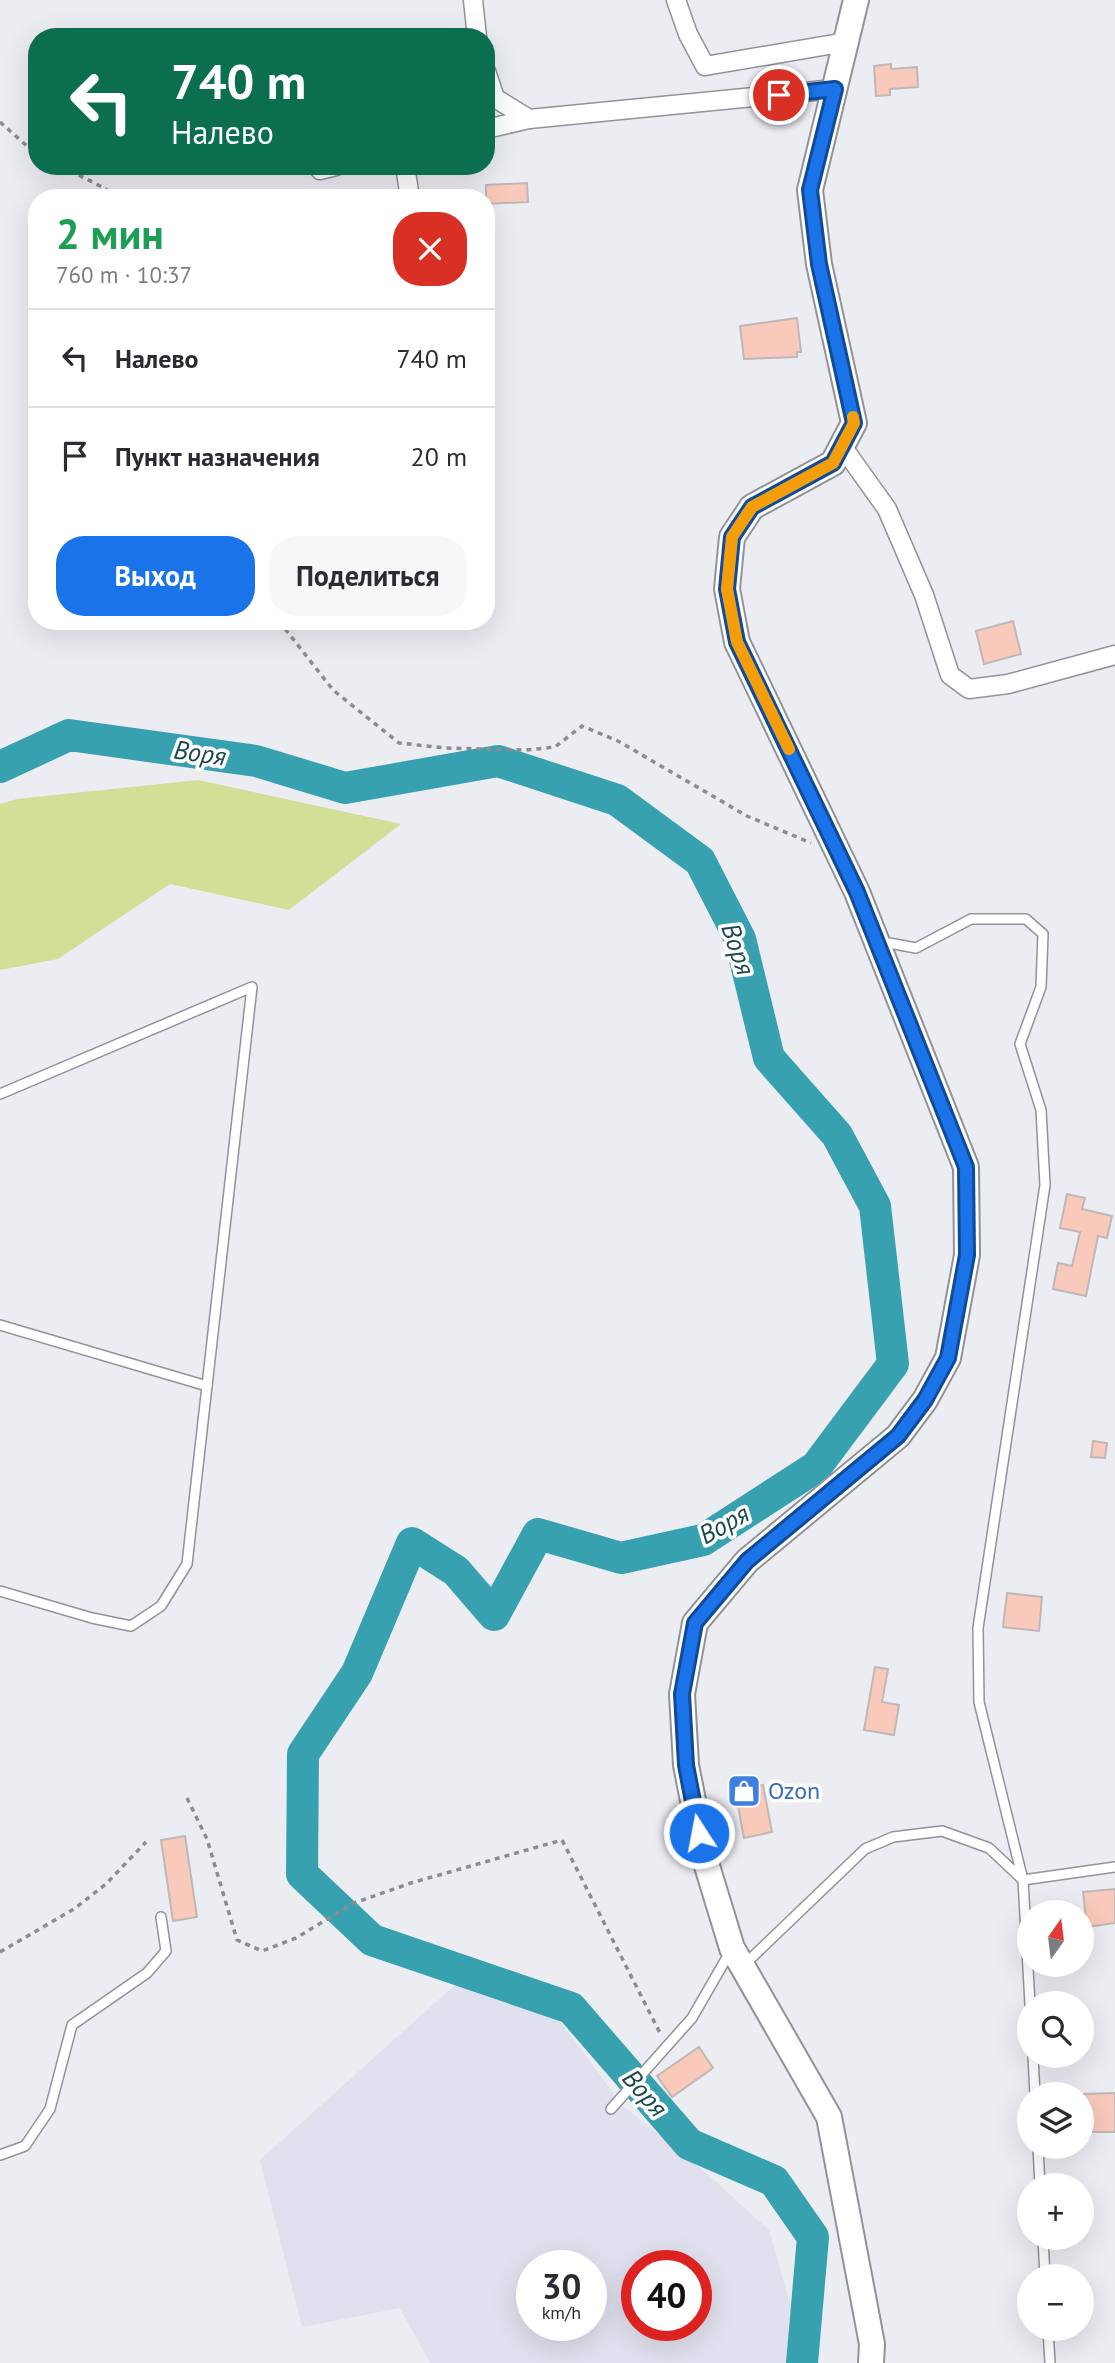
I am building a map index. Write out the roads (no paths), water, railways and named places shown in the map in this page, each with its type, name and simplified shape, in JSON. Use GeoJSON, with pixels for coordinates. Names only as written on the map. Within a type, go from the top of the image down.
{"type":"FeatureCollection","features":[{"type":"Feature","properties":{"kind":"street"},"geometry":{"type":"LineString","coordinates":[[473,0],[476,28]]}},
{"type":"Feature","properties":{"kind":"street"},"geometry":{"type":"LineString","coordinates":[[676,0],[688,34],[705,66],[846,42]]}},
{"type":"Feature","properties":{"kind":"street"},"geometry":{"type":"LineString","coordinates":[[856,0],[810,190],[819,264],[854,423],[833,463],[752,507],[732,537],[727,589],[737,642],[841,858],[966,1167],[967,1255],[948,1358],[925,1400],[898,1436],[747,1561],[695,1623],[682,1694],[686,1765],[704,1857],[738,1957],[829,2117],[872,2344],[871,2363]]}},
{"type":"Feature","properties":{"kind":"street"},"geometry":{"type":"LineString","coordinates":[[495,127],[529,119],[835,89]]}},
{"type":"Feature","properties":{"kind":"street"},"geometry":{"type":"LineString","coordinates":[[495,98],[529,119]]}},
{"type":"Feature","properties":{"kind":"street"},"geometry":{"type":"LineString","coordinates":[[842,446],[887,509],[924,594],[950,675],[969,689],[1008,684],[1115,655]]}},
{"type":"Feature","properties":{"kind":"lane"},"geometry":{"type":"LineString","coordinates":[[876,940],[916,947],[971,919],[1026,919],[1043,934],[1041,987],[1020,1044],[1041,1110],[1045,1185],[978,1628],[979,1702],[1023,1880],[1029,1991]]}},
{"type":"Feature","properties":{"kind":"lane"},"geometry":{"type":"LineString","coordinates":[[0,1094],[252,986],[187,1563],[161,1606],[131,1626],[92,1618],[0,1591]]}},
{"type":"Feature","properties":{"kind":"lane"},"geometry":{"type":"LineString","coordinates":[[0,1325],[207,1386]]}},
{"type":"Feature","properties":{"kind":"lane"},"geometry":{"type":"LineString","coordinates":[[611,2109],[692,2018],[738,1957],[865,1849],[892,1838],[942,1831],[989,1848],[1023,1880]]}},
{"type":"Feature","properties":{"kind":"lane"},"geometry":{"type":"LineString","coordinates":[[1023,1880],[1115,1867]]}},
{"type":"Feature","properties":{"kind":"lane"},"geometry":{"type":"LineString","coordinates":[[0,2155],[25,2146],[50,2109],[72,2025],[147,1973],[166,1951],[161,1917]]}},
{"type":"Feature","properties":{"kind":"lane"},"geometry":{"type":"LineString","coordinates":[[1049,2341],[1050,2363]]}},
{"type":"Feature","properties":{"kind":"waterway","name":"Воря"},"geometry":{"type":"LineString","coordinates":[[0,767],[69,735],[256,761],[345,788],[498,761],[617,800],[700,861],[740,939],[769,1058],[837,1135],[875,1206],[893,1364],[816,1467],[703,1540],[621,1558],[538,1534],[494,1615],[456,1571],[412,1543],[357,1673],[303,1754],[302,1874],[372,1940],[571,2008],[689,2144],[774,2181],[813,2237],[802,2363]]}},
{"type":"Feature","properties":{"kind":"place","name":"Ozon"},"geometry":{"type":"Point","coordinates":[744,1791]}}]}
